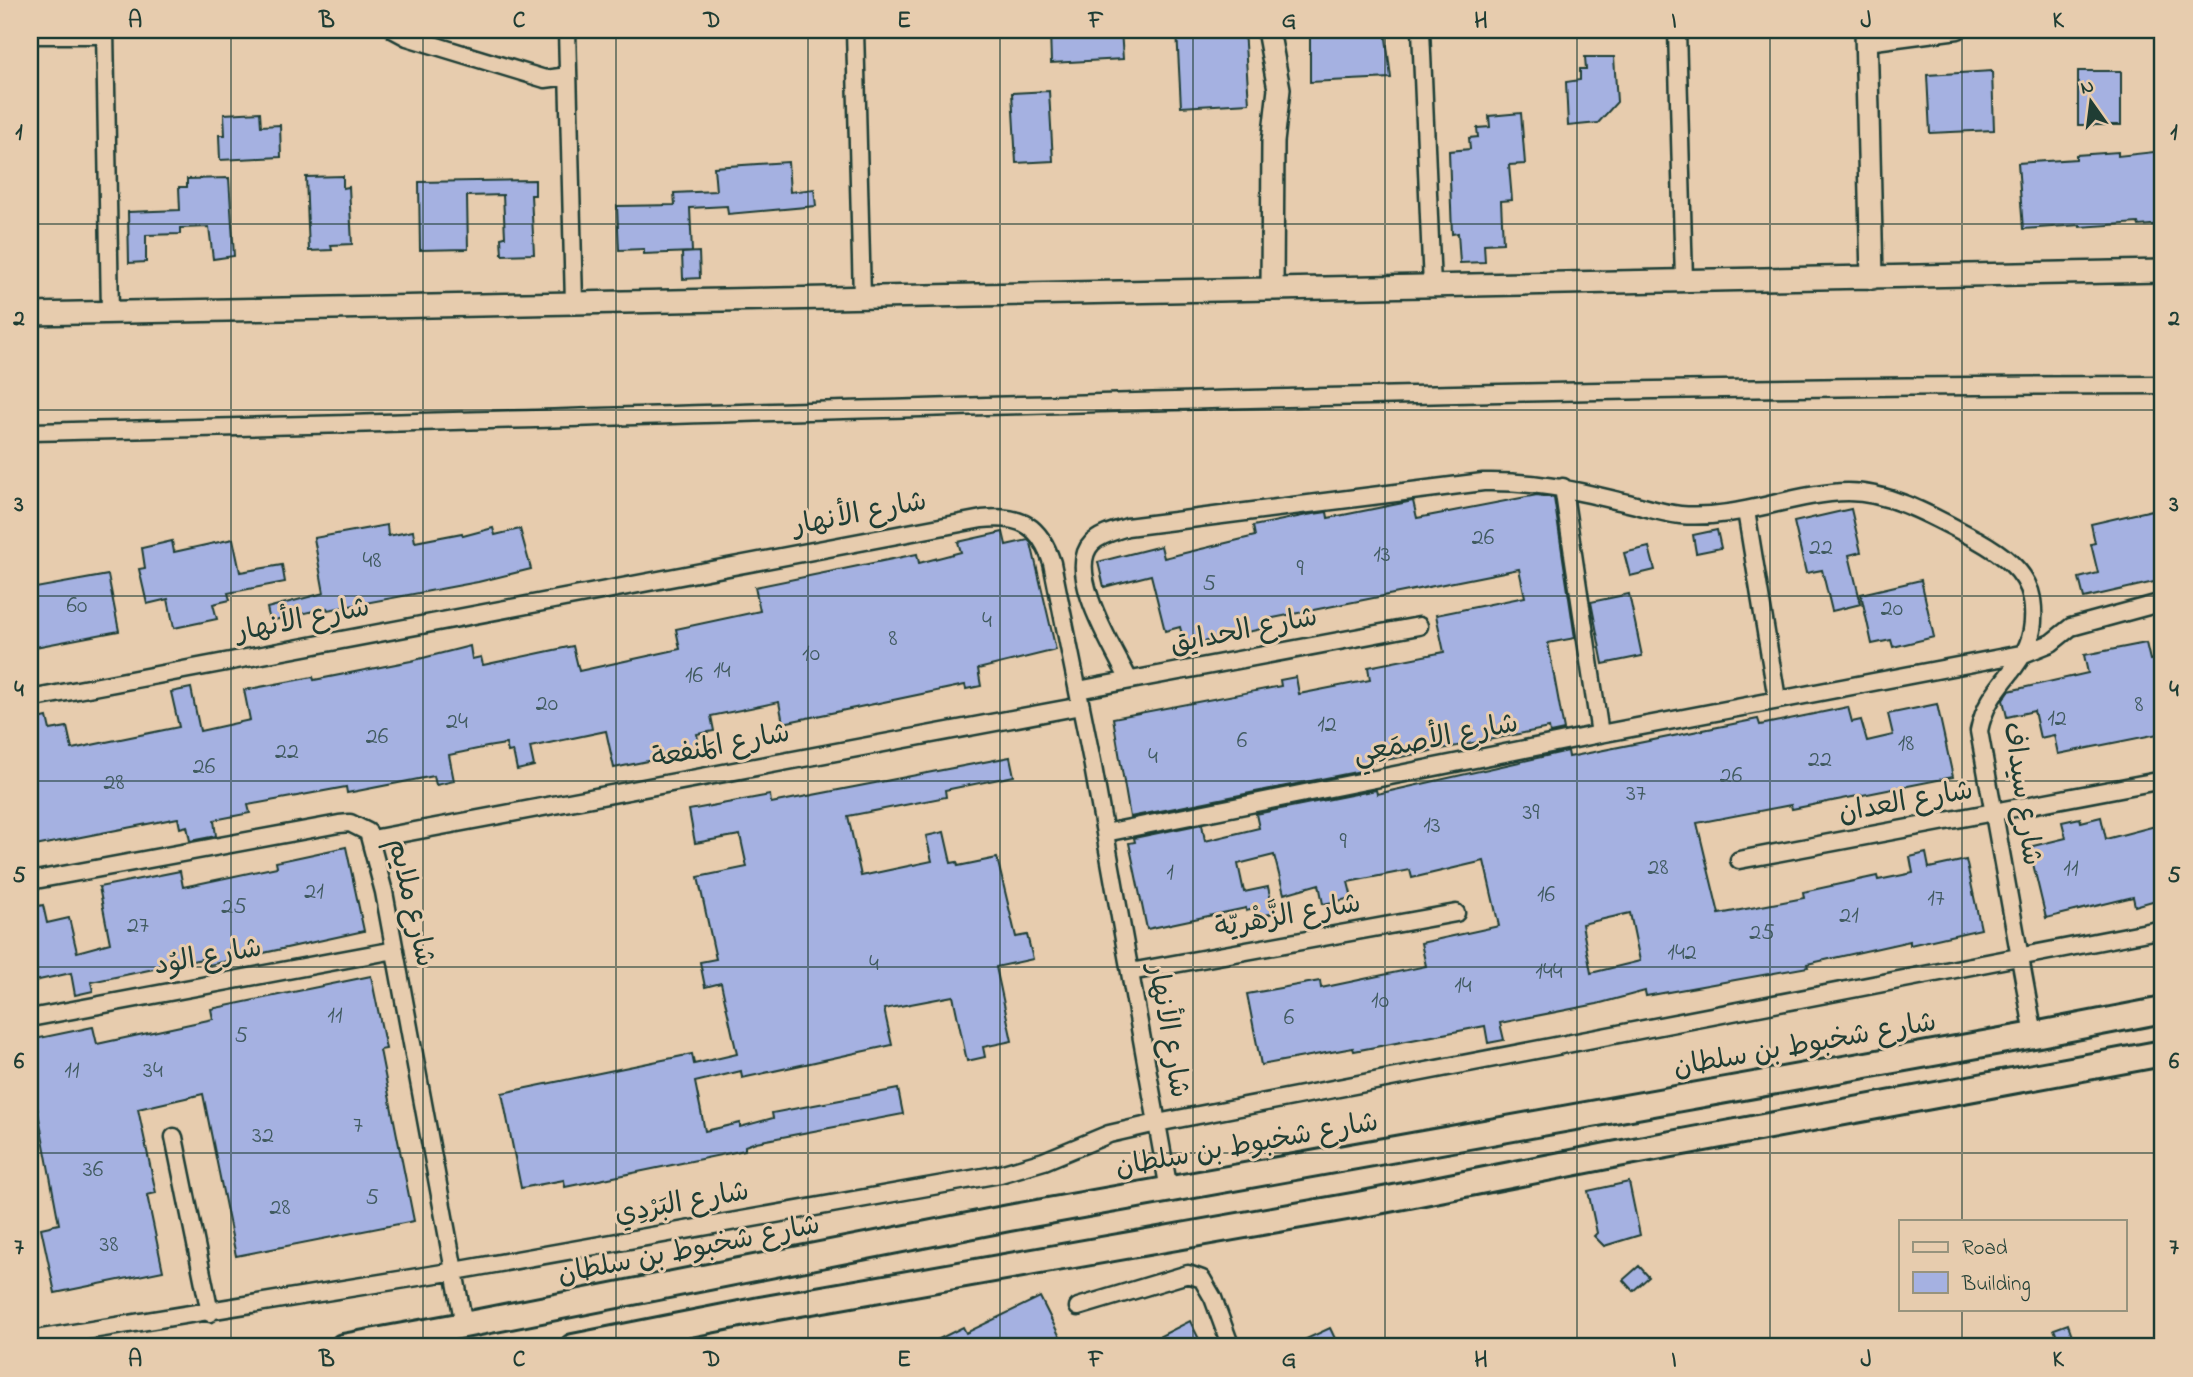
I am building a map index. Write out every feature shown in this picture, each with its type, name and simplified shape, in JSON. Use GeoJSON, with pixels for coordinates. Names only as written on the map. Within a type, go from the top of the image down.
{"type":"FeatureCollection","features":[{"type":"Feature","properties":{"kind":"main road","name":"شارع شخبوط بن سلطان"},"geometry":{"type":"LineString","coordinates":[[342,1347],[1009,1217],[2163,1010]]}},
{"type":"Feature","properties":{"kind":"main road"},"geometry":{"type":"LineString","coordinates":[[573,1347],[760,1310],[1358,1205],[2163,1053]]}},
{"type":"Feature","properties":{"kind":"street"},"geometry":{"type":"LineString","coordinates":[[394,30],[407,37],[545,79],[568,76]]}},
{"type":"Feature","properties":{"kind":"street"},"geometry":{"type":"LineString","coordinates":[[567,30],[574,303]]}},
{"type":"Feature","properties":{"kind":"street"},"geometry":{"type":"LineString","coordinates":[[855,30],[862,297]]}},
{"type":"Feature","properties":{"kind":"street"},"geometry":{"type":"LineString","coordinates":[[1268,30],[1279,89],[1273,142],[1272,288]]}},
{"type":"Feature","properties":{"kind":"street"},"geometry":{"type":"LineString","coordinates":[[1421,30],[1432,286]]}},
{"type":"Feature","properties":{"kind":"street"},"geometry":{"type":"LineString","coordinates":[[1677,30],[1684,280]]}},
{"type":"Feature","properties":{"kind":"street"},"geometry":{"type":"LineString","coordinates":[[1872,278],[1866,36],[1958,30]]}},
{"type":"Feature","properties":{"kind":"street"},"geometry":{"type":"LineString","coordinates":[[30,35],[106,32],[110,312]]}},
{"type":"Feature","properties":{"kind":"street"},"geometry":{"type":"LineString","coordinates":[[30,314],[2163,271]]}},
{"type":"Feature","properties":{"kind":"street"},"geometry":{"type":"LineString","coordinates":[[30,432],[861,408],[1590,391],[2163,385]]}},
{"type":"Feature","properties":{"kind":"street","name":"شارع سيداف"},"geometry":{"type":"LineString","coordinates":[[1129,680],[1094,608],[1083,572],[1084,559],[1092,543],[1127,527],[1483,482],[1523,481],[1676,514],[1708,517],[1848,492],[1876,496],[1922,510],[1995,550],[2019,570],[2031,595],[2034,623],[2026,653],[1992,695],[1982,713],[1979,731],[2034,1035]]}},
{"type":"Feature","properties":{"kind":"street"},"geometry":{"type":"LineString","coordinates":[[1563,488],[1600,734]]}},
{"type":"Feature","properties":{"kind":"street"},"geometry":{"type":"LineString","coordinates":[[1746,512],[1777,699]]}},
{"type":"Feature","properties":{"kind":"street","name":"شارع الأنهار"},"geometry":{"type":"LineString","coordinates":[[30,699],[999,517],[1030,526],[1048,548],[1105,833],[1169,1190]]}},
{"type":"Feature","properties":{"kind":"street","name":"شارع الأصمَعِي"},"geometry":{"type":"LineString","coordinates":[[1105,833],[1777,699],[2026,653],[2040,648],[2071,627],[2163,602]]}},
{"type":"Feature","properties":{"kind":"street","name":"شارع الحدايق"},"geometry":{"type":"LineString","coordinates":[[1079,698],[1129,680],[1419,626]]}},
{"type":"Feature","properties":{"kind":"street","name":"شارع المَنفعة"},"geometry":{"type":"LineString","coordinates":[[372,839],[1079,698]]}},
{"type":"Feature","properties":{"kind":"street","name":"شارع العدان"},"geometry":{"type":"LineString","coordinates":[[1740,860],[2163,780]]}},
{"type":"Feature","properties":{"kind":"street","name":"شارع ملايم"},"geometry":{"type":"LineString","coordinates":[[30,881],[339,824],[350,823],[368,832],[372,839],[395,950],[464,1325]]}},
{"type":"Feature","properties":{"kind":"street","name":"شارع الزَّهْريّة"},"geometry":{"type":"LineString","coordinates":[[1130,972],[1456,912]]}},
{"type":"Feature","properties":{"kind":"street","name":"شارع البَرْدِي"},"geometry":{"type":"LineString","coordinates":[[30,1340],[455,1271],[1000,1174],[1044,1161],[1109,1134],[1157,1123],[2163,929]]}},
{"type":"Feature","properties":{"kind":"street","name":"شارع الوُد"},"geometry":{"type":"LineString","coordinates":[[30,1018],[395,950]]}},
{"type":"Feature","properties":{"kind":"street"},"geometry":{"type":"LineString","coordinates":[[174,1137],[210,1312]]}},
{"type":"Feature","properties":{"kind":"street"},"geometry":{"type":"LineString","coordinates":[[1078,1307],[1188,1274],[1202,1279],[1213,1298],[1230,1347]]}},
{"type":"Feature","properties":{"kind":"building"},"geometry":{"type":"Polygon","coordinates":[[[1050,30],[1121,30],[1123,59],[1051,63],[1050,30]]]}},
{"type":"Feature","properties":{"kind":"building"},"geometry":{"type":"Polygon","coordinates":[[[1177,30],[1244,30],[1249,103],[1181,107],[1177,30]]]}},
{"type":"Feature","properties":{"kind":"building"},"geometry":{"type":"Polygon","coordinates":[[[1369,30],[1385,30],[1391,78],[1310,82],[1310,34],[1369,34],[1369,30]]]}},
{"type":"Feature","properties":{"kind":"building"},"geometry":{"type":"Polygon","coordinates":[[[1585,57],[1614,57],[1617,102],[1598,123],[1568,126],[1566,82],[1580,80],[1580,69],[1586,69],[1585,57]]]}},
{"type":"Feature","properties":{"kind":"building"},"geometry":{"type":"Polygon","coordinates":[[[1992,71],[1994,130],[1930,133],[1927,75],[1992,71]]]}},
{"type":"Feature","properties":{"kind":"building"},"geometry":{"type":"Polygon","coordinates":[[[2078,71],[2121,71],[2121,125],[2078,125],[2078,71]]]}},
{"type":"Feature","properties":{"kind":"building"},"geometry":{"type":"Polygon","coordinates":[[[1049,91],[1053,161],[1016,163],[1012,93],[1049,91]]]}},
{"type":"Feature","properties":{"kind":"building"},"geometry":{"type":"Polygon","coordinates":[[[260,112],[261,126],[280,125],[281,157],[220,160],[219,135],[225,135],[224,114],[260,112]]]}},
{"type":"Feature","properties":{"kind":"building"},"geometry":{"type":"Polygon","coordinates":[[[1521,113],[1525,164],[1509,165],[1512,200],[1501,201],[1503,243],[1484,244],[1485,262],[1460,263],[1458,233],[1452,234],[1449,151],[1470,149],[1469,138],[1478,137],[1477,128],[1490,127],[1489,116],[1521,113]]]}},
{"type":"Feature","properties":{"kind":"building"},"geometry":{"type":"Polygon","coordinates":[[[2163,151],[2163,224],[2023,229],[2018,163],[2076,159],[2076,155],[2118,152],[2118,156],[2163,151]]]}},
{"type":"Feature","properties":{"kind":"building"},"geometry":{"type":"Polygon","coordinates":[[[788,162],[790,192],[814,189],[816,206],[728,214],[727,206],[690,208],[692,252],[644,254],[644,249],[619,250],[617,206],[675,205],[674,193],[716,191],[714,167],[788,162]]]}},
{"type":"Feature","properties":{"kind":"building"},"geometry":{"type":"Polygon","coordinates":[[[343,176],[343,188],[349,187],[352,244],[331,245],[332,250],[309,251],[306,177],[343,176]]]}},
{"type":"Feature","properties":{"kind":"building"},"geometry":{"type":"Polygon","coordinates":[[[229,178],[234,256],[213,259],[209,227],[180,228],[180,234],[146,235],[146,262],[129,263],[128,212],[180,210],[179,187],[187,187],[187,179],[229,178]]]}},
{"type":"Feature","properties":{"kind":"building"},"geometry":{"type":"Polygon","coordinates":[[[535,180],[535,195],[531,195],[534,254],[502,255],[501,238],[505,237],[503,195],[467,196],[468,249],[420,250],[419,182],[535,180]]]}},
{"type":"Feature","properties":{"kind":"building"},"geometry":{"type":"Polygon","coordinates":[[[699,252],[700,278],[683,279],[682,253],[699,252]]]}},
{"type":"Feature","properties":{"kind":"building"},"geometry":{"type":"Polygon","coordinates":[[[1537,495],[1554,498],[1575,638],[1548,643],[1564,730],[1550,733],[1549,728],[1370,763],[1371,769],[1130,817],[1113,718],[1281,686],[1280,680],[1296,677],[1299,694],[1370,680],[1368,667],[1444,652],[1436,615],[1525,597],[1519,569],[1268,619],[1270,627],[1185,646],[1180,627],[1165,631],[1151,575],[1104,587],[1098,562],[1161,546],[1164,558],[1255,536],[1253,526],[1307,515],[1327,512],[1328,518],[1413,501],[1417,518],[1537,495]]]}},
{"type":"Feature","properties":{"kind":"building"},"geometry":{"type":"Polygon","coordinates":[[[2161,508],[2163,580],[2084,598],[2079,578],[2098,573],[2091,544],[2095,543],[2091,524],[2161,508]]]}},
{"type":"Feature","properties":{"kind":"building"},"geometry":{"type":"Polygon","coordinates":[[[1851,509],[1861,552],[1849,555],[1861,604],[1832,611],[1822,570],[1806,573],[1794,522],[1851,509]]]}},
{"type":"Feature","properties":{"kind":"building"},"geometry":{"type":"Polygon","coordinates":[[[387,525],[388,536],[413,531],[415,542],[462,533],[463,536],[493,528],[495,535],[520,529],[531,569],[478,582],[328,610],[327,608],[270,621],[267,608],[324,593],[314,538],[387,525]]]}},
{"type":"Feature","properties":{"kind":"building"},"geometry":{"type":"Polygon","coordinates":[[[1717,530],[1721,548],[1696,553],[1693,535],[1717,530]]]}},
{"type":"Feature","properties":{"kind":"building"},"geometry":{"type":"Polygon","coordinates":[[[1003,532],[1006,545],[1028,540],[1031,543],[1056,650],[978,669],[981,686],[966,689],[965,685],[783,723],[779,702],[711,716],[714,731],[697,734],[700,750],[614,768],[606,731],[530,747],[534,766],[517,770],[513,751],[508,752],[506,744],[487,747],[449,755],[454,781],[436,785],[434,776],[347,793],[346,787],[248,805],[250,813],[214,820],[216,836],[190,841],[187,826],[180,828],[178,818],[30,847],[30,721],[47,717],[50,730],[67,727],[72,749],[179,727],[171,692],[191,688],[200,731],[250,720],[244,690],[313,677],[314,680],[470,646],[472,659],[481,657],[483,665],[573,646],[579,671],[680,649],[676,629],[760,611],[755,587],[917,554],[919,563],[961,552],[958,542],[1003,532]]]}},
{"type":"Feature","properties":{"kind":"building"},"geometry":{"type":"Polygon","coordinates":[[[233,539],[240,572],[282,565],[285,582],[228,593],[230,600],[213,604],[217,619],[174,628],[168,599],[147,604],[139,569],[145,568],[142,548],[172,541],[174,552],[233,539]]]}},
{"type":"Feature","properties":{"kind":"building"},"geometry":{"type":"Polygon","coordinates":[[[1649,547],[1655,570],[1630,576],[1624,553],[1649,547]]]}},
{"type":"Feature","properties":{"kind":"building"},"geometry":{"type":"Polygon","coordinates":[[[108,575],[119,631],[30,648],[30,589],[108,575]]]}},
{"type":"Feature","properties":{"kind":"building"},"geometry":{"type":"Polygon","coordinates":[[[1921,580],[1934,637],[1893,647],[1891,640],[1872,644],[1861,594],[1921,580]]]}},
{"type":"Feature","properties":{"kind":"building"},"geometry":{"type":"Polygon","coordinates":[[[1629,594],[1642,656],[1603,664],[1591,602],[1629,594]]]}},
{"type":"Feature","properties":{"kind":"building"},"geometry":{"type":"Polygon","coordinates":[[[2146,643],[2150,660],[2163,657],[2163,733],[2058,754],[2054,735],[2040,738],[2034,711],[2007,717],[2003,700],[2009,691],[2088,673],[2084,655],[2146,643]]]}},
{"type":"Feature","properties":{"kind":"building"},"geometry":{"type":"Polygon","coordinates":[[[1937,704],[1953,777],[1792,809],[1791,805],[1697,823],[1719,914],[1804,898],[1803,892],[1877,876],[1878,880],[1913,873],[1910,857],[1926,853],[1929,868],[1966,860],[1981,929],[1910,945],[1910,941],[1807,964],[1808,967],[1646,996],[1645,991],[1597,1004],[1500,1023],[1504,1040],[1488,1043],[1485,1026],[1354,1051],[1353,1048],[1261,1065],[1247,994],[1320,981],[1321,988],[1426,966],[1421,943],[1499,926],[1484,861],[1412,878],[1410,870],[1348,882],[1352,898],[1323,904],[1319,884],[1284,894],[1274,855],[1238,864],[1244,892],[1268,887],[1274,913],[1257,917],[1255,909],[1246,911],[1246,908],[1147,929],[1129,843],[1135,842],[1134,838],[1202,824],[1205,841],[1259,828],[1256,814],[1376,790],[1377,794],[1568,751],[1569,757],[1758,719],[1760,725],[1848,707],[1852,722],[1861,720],[1867,741],[1893,735],[1888,714],[1937,704]],[[1630,913],[1582,924],[1591,973],[1640,961],[1630,913]]]}},
{"type":"Feature","properties":{"kind":"building"},"geometry":{"type":"Polygon","coordinates":[[[1010,757],[1014,776],[945,790],[946,797],[848,816],[861,876],[932,861],[926,836],[944,832],[951,863],[957,862],[958,866],[997,858],[1016,937],[1027,935],[1033,959],[996,967],[1012,1041],[983,1047],[985,1057],[967,1061],[953,996],[884,1009],[892,1045],[742,1078],[741,1071],[695,1082],[705,1131],[740,1123],[740,1127],[773,1118],[772,1113],[898,1089],[903,1114],[756,1142],[745,1146],[745,1150],[565,1187],[564,1180],[521,1188],[502,1093],[692,1054],[694,1064],[737,1054],[721,983],[705,987],[700,962],[716,959],[698,877],[747,867],[740,835],[695,843],[689,810],[770,795],[771,803],[1010,757]]]}},
{"type":"Feature","properties":{"kind":"building"},"geometry":{"type":"Polygon","coordinates":[[[2101,817],[2106,839],[2163,824],[2163,898],[2135,906],[2133,897],[2046,918],[2029,847],[2066,838],[2062,822],[2080,818],[2081,822],[2101,817]]]}},
{"type":"Feature","properties":{"kind":"building"},"geometry":{"type":"Polygon","coordinates":[[[346,847],[364,931],[209,965],[207,958],[91,982],[93,991],[75,995],[71,973],[30,982],[30,908],[43,905],[47,923],[69,918],[77,952],[110,943],[99,887],[180,871],[183,887],[277,867],[276,862],[346,847]]]}},
{"type":"Feature","properties":{"kind":"building"},"geometry":{"type":"Polygon","coordinates":[[[371,976],[386,1049],[380,1050],[414,1221],[236,1256],[203,1094],[138,1109],[156,1193],[147,1195],[163,1271],[55,1293],[41,1228],[59,1224],[30,1070],[30,1040],[93,1027],[97,1044],[213,1019],[211,1009],[371,976]]]}},
{"type":"Feature","properties":{"kind":"building"},"geometry":{"type":"Polygon","coordinates":[[[1629,1182],[1640,1235],[1604,1246],[1594,1236],[1597,1233],[1588,1191],[1629,1182]]]}},
{"type":"Feature","properties":{"kind":"building"},"geometry":{"type":"Polygon","coordinates":[[[1639,1266],[1649,1277],[1633,1291],[1623,1280],[1639,1266]]]}},
{"type":"Feature","properties":{"kind":"building"},"geometry":{"type":"Polygon","coordinates":[[[1040,1297],[1065,1347],[923,1347],[963,1327],[966,1333],[1040,1297]]]}},
{"type":"Feature","properties":{"kind":"building"},"geometry":{"type":"Polygon","coordinates":[[[1190,1321],[1203,1347],[1139,1347],[1190,1321]]]}},
{"type":"Feature","properties":{"kind":"building"},"geometry":{"type":"Polygon","coordinates":[[[2068,1324],[2076,1347],[2061,1347],[2054,1329],[2068,1324]]]}},
{"type":"Feature","properties":{"kind":"building"},"geometry":{"type":"Polygon","coordinates":[[[1330,1328],[1339,1347],[1289,1347],[1330,1328]]]}}]}
